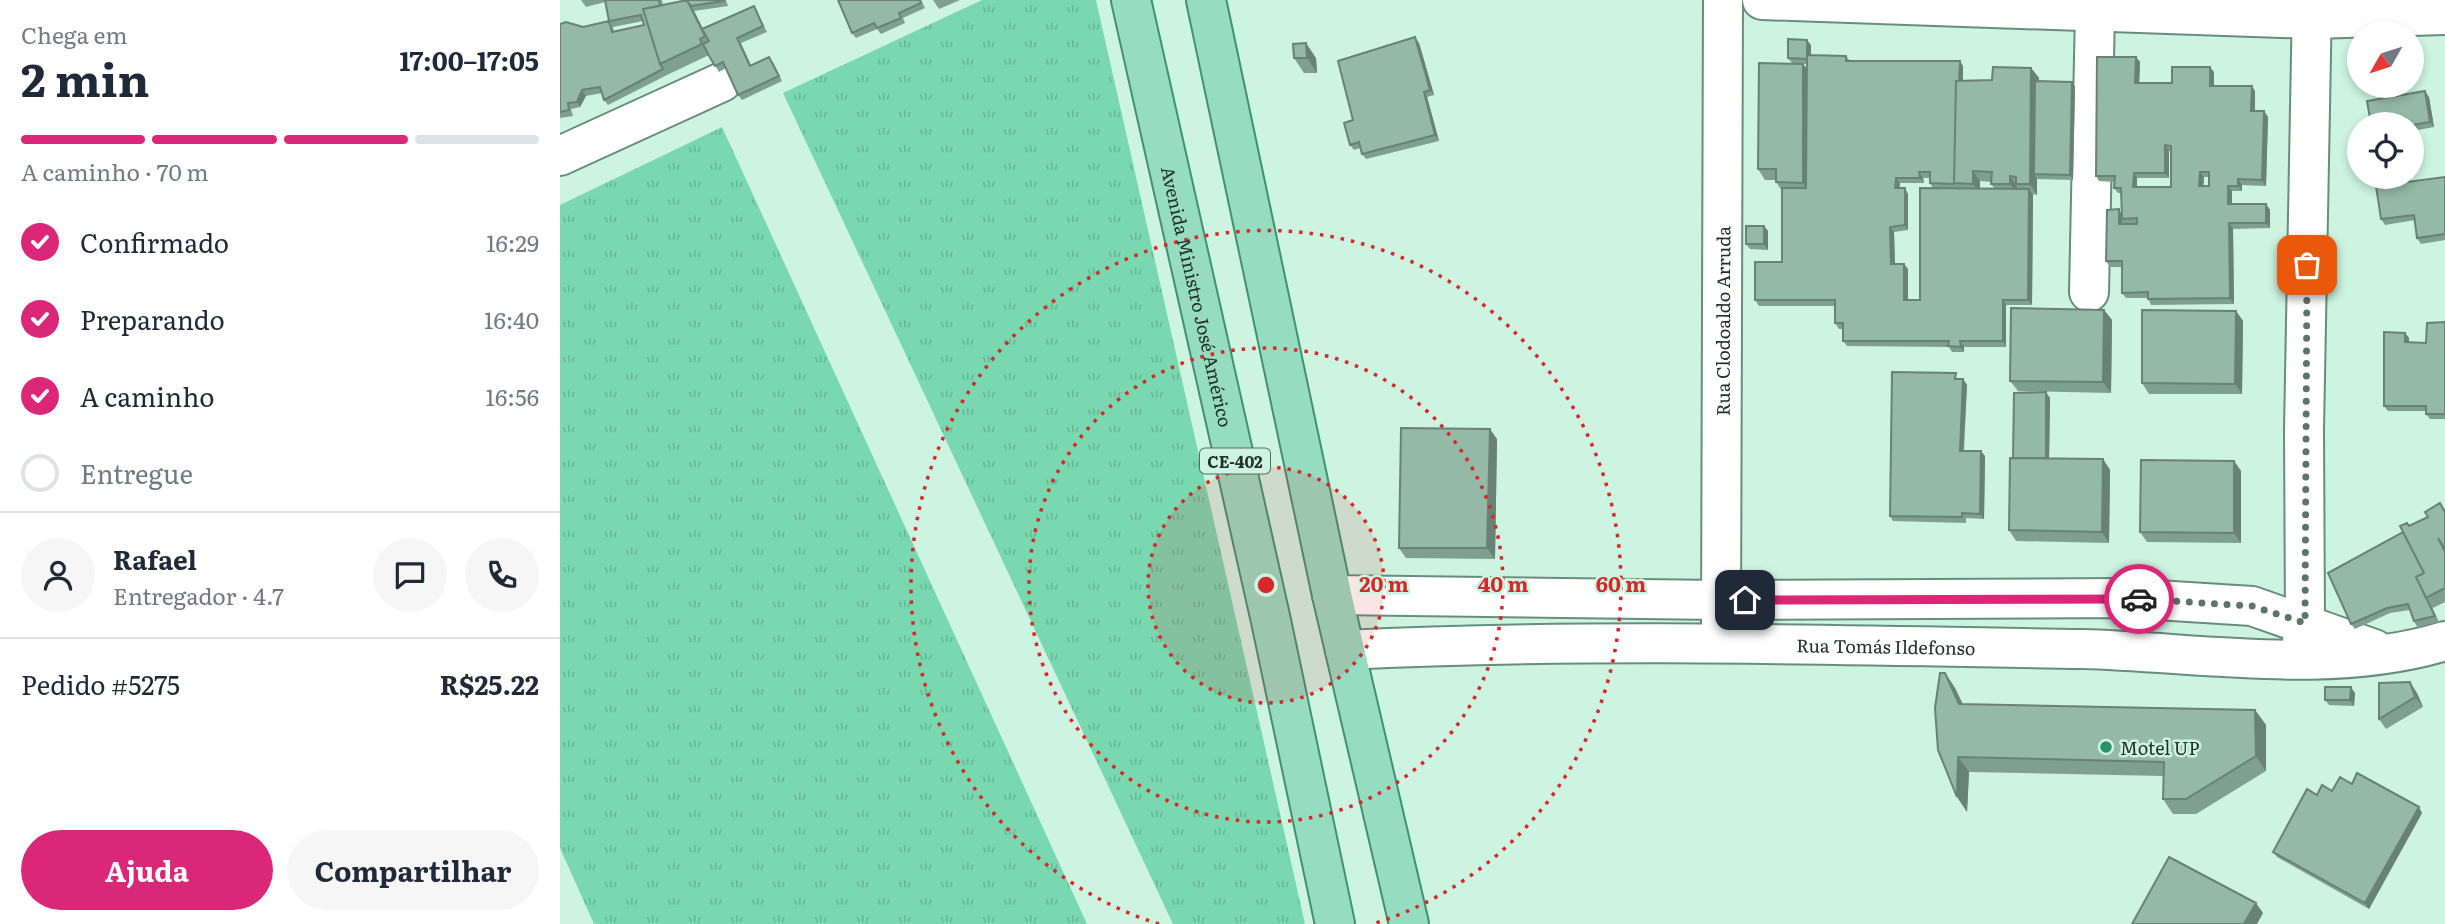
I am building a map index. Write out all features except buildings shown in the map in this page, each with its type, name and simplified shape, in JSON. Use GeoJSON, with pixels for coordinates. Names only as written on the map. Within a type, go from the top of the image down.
{"type":"FeatureCollection","features":[{"type":"Feature","properties":{"kind":"main road","name":"Avenida Ministro José Américo"},"geometry":{"type":"LineString","coordinates":[[1131,0],[1272,621],[1335,924]]}},
{"type":"Feature","properties":{"kind":"main road"},"geometry":{"type":"LineString","coordinates":[[1206,0],[1332,595],[1409,924]]}},
{"type":"Feature","properties":{"kind":"street","name":"Rua Clodoaldo Arruda"},"geometry":{"type":"LineString","coordinates":[[1722,641],[1723,0]]}},
{"type":"Feature","properties":{"kind":"street"},"geometry":{"type":"LineString","coordinates":[[1762,0],[1954,2],[2095,11],[2313,9],[2445,15]]}},
{"type":"Feature","properties":{"kind":"street"},"geometry":{"type":"LineString","coordinates":[[2300,660],[2305,623],[2304,430],[2313,9]]}},
{"type":"Feature","properties":{"kind":"street"},"geometry":{"type":"LineString","coordinates":[[2089,292],[2095,11]]}},
{"type":"Feature","properties":{"kind":"street"},"geometry":{"type":"LineString","coordinates":[[560,156],[722,82]]}},
{"type":"Feature","properties":{"kind":"street","name":"Rua Tomás Ildefonso"},"geometry":{"type":"LineString","coordinates":[[1332,595],[1720,600],[2125,598],[2252,606],[2383,653]]}},
{"type":"Feature","properties":{"kind":"street"},"geometry":{"type":"LineString","coordinates":[[2122,650],[2125,598]]}},
{"type":"Feature","properties":{"kind":"street"},"geometry":{"type":"LineString","coordinates":[[1919,600],[1920,646]]}},
{"type":"Feature","properties":{"kind":"street","name":"Rua Tomás Ildefonso"},"geometry":{"type":"LineString","coordinates":[[1345,650],[1722,641],[2122,650],[2300,660],[2400,653],[2445,640]]}},
{"type":"Feature","properties":{"kind":"green space"},"geometry":{"type":"Polygon","coordinates":[[[982,0],[1096,0],[1305,924],[1173,924],[783,93],[982,0]]]}},
{"type":"Feature","properties":{"kind":"green space"},"geometry":{"type":"Polygon","coordinates":[[[722,127],[1087,924],[594,924],[560,848],[560,205],[722,127]]]}},
{"type":"Feature","properties":{"kind":"way so far"},"geometry":{"type":"LineString","coordinates":[[2139,599],[2252,606],[2305,623],[2307,265]]}},
{"type":"Feature","properties":{"kind":"place","name":"Motel UP"},"geometry":{"type":"Point","coordinates":[2106,747]}},
{"type":"Feature","properties":{"kind":"route"},"geometry":{"type":"LineString","coordinates":[[1745,600],[2139,599]]}}]}
